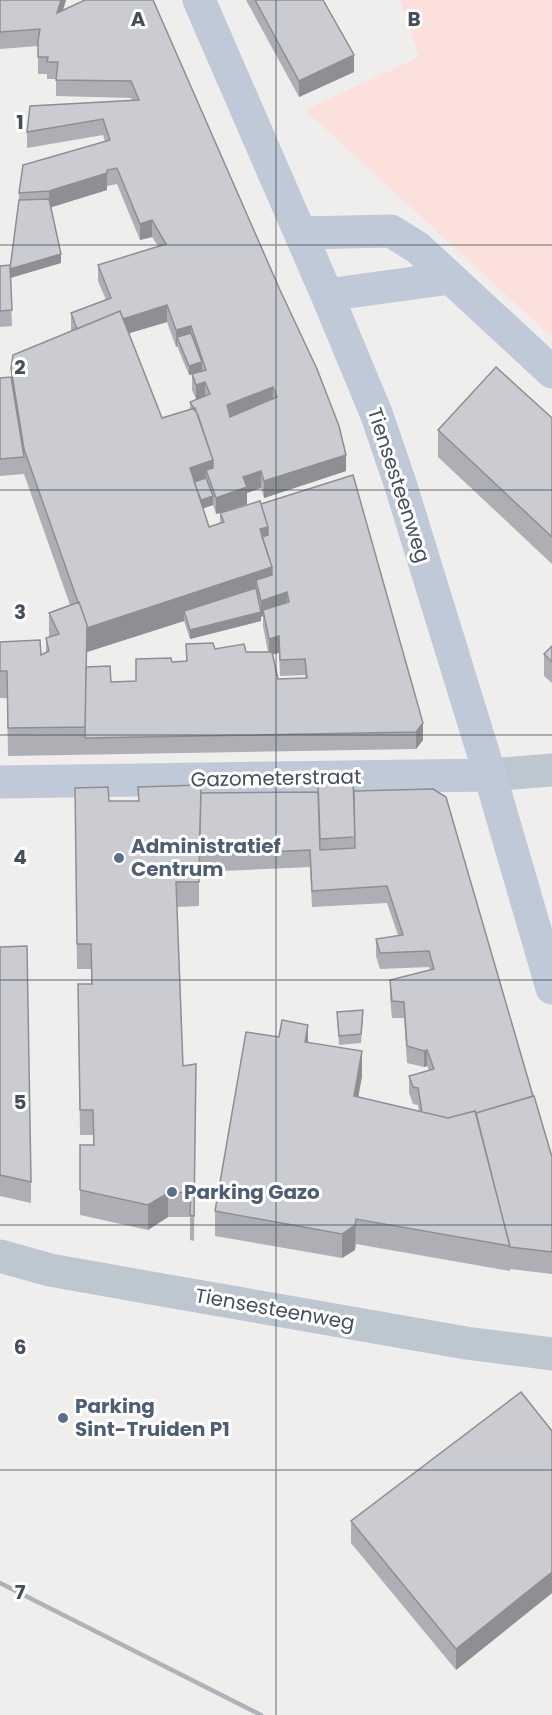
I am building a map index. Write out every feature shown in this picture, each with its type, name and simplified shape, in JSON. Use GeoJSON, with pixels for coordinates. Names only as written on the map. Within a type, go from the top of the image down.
{"type":"FeatureCollection","features":[{"type":"Feature","properties":{"kind":"main road","name":"Tiensesteenweg"},"geometry":{"type":"LineString","coordinates":[[198,0],[327,295],[375,413],[400,483],[490,775],[552,988]]}},
{"type":"Feature","properties":{"kind":"main road"},"geometry":{"type":"LineString","coordinates":[[300,233],[391,231],[418,248],[552,372]]}},
{"type":"Feature","properties":{"kind":"main road"},"geometry":{"type":"LineString","coordinates":[[327,295],[450,278]]}},
{"type":"Feature","properties":{"kind":"main road","name":"Gazometerstraat"},"geometry":{"type":"LineString","coordinates":[[0,782],[490,775]]}},
{"type":"Feature","properties":{"kind":"street","name":"Gazometerstraat"},"geometry":{"type":"LineString","coordinates":[[490,775],[552,770]]}},
{"type":"Feature","properties":{"kind":"street","name":"Tiensesteenweg"},"geometry":{"type":"LineString","coordinates":[[0,1256],[50,1270],[168,1291],[466,1343],[552,1354]]}},
{"type":"Feature","properties":{"kind":"shaded area"},"geometry":{"type":"Polygon","coordinates":[[[400,0],[552,0],[552,337],[305,110],[419,57],[400,0]]]}},
{"type":"Feature","properties":{"kind":"building"},"geometry":{"type":"Polygon","coordinates":[[[0,0],[61,0],[57,13],[85,0],[153,0],[317,369],[339,426],[346,455],[264,481],[261,471],[243,477],[247,487],[216,498],[206,470],[213,468],[213,460],[198,415],[190,402],[210,394],[205,382],[196,385],[192,374],[206,370],[191,326],[176,330],[167,305],[123,319],[120,311],[77,329],[71,313],[111,298],[98,265],[166,244],[152,220],[140,224],[117,168],[49,191],[19,193],[23,165],[110,140],[103,119],[27,132],[30,106],[139,100],[131,81],[56,80],[58,62],[47,62],[48,57],[38,57],[40,29],[0,32],[0,0]],[[273,387],[227,405],[230,417],[277,397],[273,387]]]}},
{"type":"Feature","properties":{"kind":"building"},"geometry":{"type":"Polygon","coordinates":[[[255,0],[323,0],[354,55],[299,81],[255,0]]]}},
{"type":"Feature","properties":{"kind":"building"},"geometry":{"type":"Polygon","coordinates":[[[49,199],[61,254],[10,269],[19,200],[49,199]]]}},
{"type":"Feature","properties":{"kind":"building"},"geometry":{"type":"Polygon","coordinates":[[[10,265],[12,310],[0,311],[0,266],[10,265]]]}},
{"type":"Feature","properties":{"kind":"building"},"geometry":{"type":"Polygon","coordinates":[[[120,311],[162,418],[195,408],[213,460],[190,468],[209,527],[224,522],[220,513],[260,501],[268,527],[260,529],[272,567],[87,628],[24,449],[11,368],[13,355],[120,311]]]}},
{"type":"Feature","properties":{"kind":"building"},"geometry":{"type":"Polygon","coordinates":[[[191,333],[202,362],[189,366],[177,337],[191,333]]]}},
{"type":"Feature","properties":{"kind":"building"},"geometry":{"type":"Polygon","coordinates":[[[496,367],[552,418],[552,537],[438,430],[496,367]]]}},
{"type":"Feature","properties":{"kind":"building"},"geometry":{"type":"Polygon","coordinates":[[[11,377],[24,457],[0,459],[0,378],[11,377]]]}},
{"type":"Feature","properties":{"kind":"building"},"geometry":{"type":"Polygon","coordinates":[[[353,475],[423,723],[416,732],[85,738],[86,667],[110,666],[111,682],[136,681],[136,659],[171,658],[172,662],[187,661],[186,644],[213,643],[215,649],[244,644],[246,652],[272,652],[278,679],[307,678],[305,659],[280,660],[279,636],[269,639],[263,610],[289,602],[287,592],[261,601],[256,580],[272,575],[272,567],[262,537],[268,535],[268,527],[261,504],[353,475]]]}},
{"type":"Feature","properties":{"kind":"building"},"geometry":{"type":"Polygon","coordinates":[[[206,478],[213,496],[201,500],[194,482],[206,478]]]}},
{"type":"Feature","properties":{"kind":"building"},"geometry":{"type":"Polygon","coordinates":[[[256,588],[261,612],[190,630],[184,611],[256,588]]]}},
{"type":"Feature","properties":{"kind":"building"},"geometry":{"type":"Polygon","coordinates":[[[79,602],[87,625],[85,727],[8,728],[7,671],[0,671],[0,642],[40,640],[41,655],[49,651],[46,638],[59,634],[49,613],[79,602]]]}},
{"type":"Feature","properties":{"kind":"building"},"geometry":{"type":"Polygon","coordinates":[[[552,646],[552,662],[544,654],[552,646]]]}},
{"type":"Feature","properties":{"kind":"building"},"geometry":{"type":"Polygon","coordinates":[[[353,780],[355,837],[320,839],[318,781],[353,780]]]}},
{"type":"Feature","properties":{"kind":"building"},"geometry":{"type":"Polygon","coordinates":[[[201,785],[199,882],[176,882],[183,1066],[196,1064],[194,1216],[190,1215],[191,1192],[168,1193],[148,1205],[80,1190],[80,1145],[94,1145],[93,1110],[80,1110],[78,984],[92,984],[91,944],[77,944],[75,788],[108,787],[109,801],[139,801],[138,787],[201,785]]]}},
{"type":"Feature","properties":{"kind":"building"},"geometry":{"type":"Polygon","coordinates":[[[433,789],[446,797],[533,1096],[476,1113],[475,1111],[448,1118],[422,1112],[418,1088],[413,1087],[409,1076],[434,1069],[427,1050],[407,1046],[404,1002],[392,1001],[390,980],[434,969],[429,951],[380,953],[376,939],[403,935],[387,886],[312,891],[310,850],[199,855],[201,793],[318,792],[320,850],[355,848],[354,791],[433,789]]]}},
{"type":"Feature","properties":{"kind":"building"},"geometry":{"type":"Polygon","coordinates":[[[27,946],[31,1182],[0,1175],[0,947],[27,946]]]}},
{"type":"Feature","properties":{"kind":"building"},"geometry":{"type":"Polygon","coordinates":[[[363,1010],[361,1034],[339,1036],[337,1012],[363,1010]]]}},
{"type":"Feature","properties":{"kind":"building"},"geometry":{"type":"Polygon","coordinates":[[[282,1020],[308,1025],[305,1042],[362,1051],[354,1096],[448,1118],[475,1111],[510,1246],[356,1219],[355,1225],[342,1234],[215,1211],[246,1032],[279,1037],[282,1020]]]}},
{"type":"Feature","properties":{"kind":"building"},"geometry":{"type":"Polygon","coordinates":[[[534,1096],[552,1157],[552,1252],[510,1247],[476,1113],[534,1096]]]}},
{"type":"Feature","properties":{"kind":"building"},"geometry":{"type":"Polygon","coordinates":[[[521,1392],[552,1431],[552,1572],[456,1649],[351,1521],[521,1392]]]}},
{"type":"Feature","properties":{"kind":"railway"},"geometry":{"type":"LineString","coordinates":[[0,1583],[261,1715]]}},
{"type":"Feature","properties":{"kind":"place","name":"Administratief Centrum"},"geometry":{"type":"Point","coordinates":[119,858]}},
{"type":"Feature","properties":{"kind":"place","name":"Parking Gazo"},"geometry":{"type":"Point","coordinates":[172,1192]}},
{"type":"Feature","properties":{"kind":"place","name":"Parking Sint-Truiden P1"},"geometry":{"type":"Point","coordinates":[63,1418]}}]}
